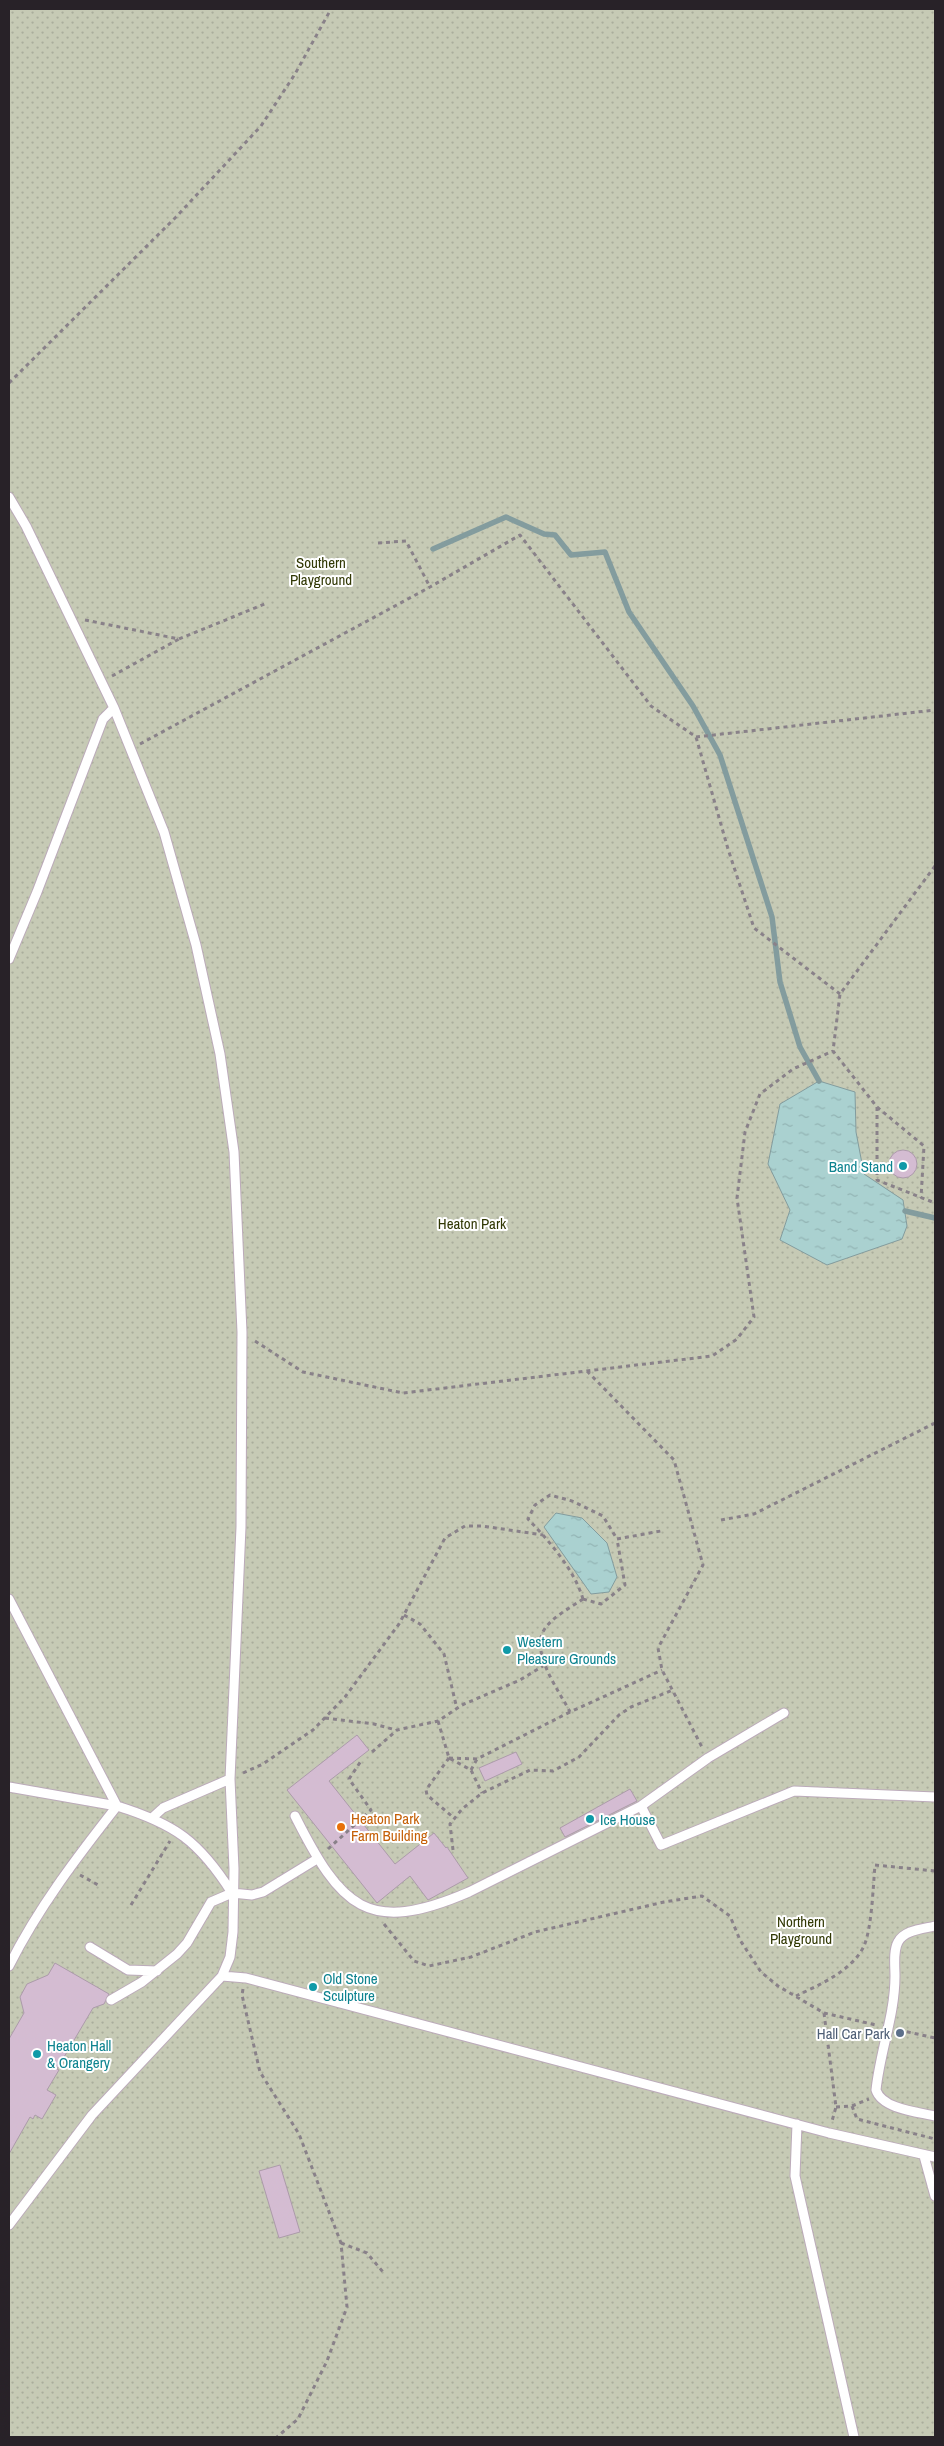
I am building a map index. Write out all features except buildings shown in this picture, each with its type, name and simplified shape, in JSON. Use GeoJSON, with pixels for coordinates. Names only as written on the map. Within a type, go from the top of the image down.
{"type":"FeatureCollection","features":[{"type":"Feature","properties":{"kind":"lane"},"geometry":{"type":"LineString","coordinates":[[9,497],[26,526],[114,708],[164,832],[196,945],[220,1054],[234,1152],[242,1332],[241,1527],[230,1779],[234,1869],[232,1893],[233,1932],[230,1957],[222,1976],[92,2115],[9,2225]]}},
{"type":"Feature","properties":{"kind":"lane"},"geometry":{"type":"LineString","coordinates":[[9,959],[37,892],[103,719],[114,708]]}},
{"type":"Feature","properties":{"kind":"lane"},"geometry":{"type":"LineString","coordinates":[[9,1599],[117,1806]]}},
{"type":"Feature","properties":{"kind":"lane"},"geometry":{"type":"LineString","coordinates":[[295,1816],[316,1859],[343,1894],[373,1910],[395,1913],[414,1912],[442,1904],[642,1806],[708,1758],[784,1713]]}},
{"type":"Feature","properties":{"kind":"lane"},"geometry":{"type":"LineString","coordinates":[[153,1817],[163,1808],[230,1779]]}},
{"type":"Feature","properties":{"kind":"lane"},"geometry":{"type":"LineString","coordinates":[[9,1787],[117,1806],[153,1817],[200,1849],[216,1867],[232,1893]]}},
{"type":"Feature","properties":{"kind":"lane"},"geometry":{"type":"LineString","coordinates":[[642,1806],[661,1845],[794,1791],[935,1797]]}},
{"type":"Feature","properties":{"kind":"lane"},"geometry":{"type":"LineString","coordinates":[[9,1966],[28,1927],[69,1868],[117,1806]]}},
{"type":"Feature","properties":{"kind":"lane"},"geometry":{"type":"LineString","coordinates":[[111,2000],[157,1971],[186,1944],[210,1902],[232,1893],[252,1895],[263,1892],[316,1859]]}},
{"type":"Feature","properties":{"kind":"lane"},"geometry":{"type":"LineString","coordinates":[[935,1926],[907,1933],[898,1941],[895,1948],[895,1982],[889,2028],[877,2084],[878,2096],[889,2104],[935,2116]]}},
{"type":"Feature","properties":{"kind":"lane"},"geometry":{"type":"LineString","coordinates":[[90,1947],[128,1970],[157,1971]]}},
{"type":"Feature","properties":{"kind":"lane"},"geometry":{"type":"LineString","coordinates":[[222,1976],[246,1978],[829,2133],[935,2157]]}},
{"type":"Feature","properties":{"kind":"lane"},"geometry":{"type":"LineString","coordinates":[[797,2124],[796,2176],[854,2437]]}},
{"type":"Feature","properties":{"kind":"lane"},"geometry":{"type":"LineString","coordinates":[[924,2156],[935,2196]]}},
{"type":"Feature","properties":{"kind":"path"},"geometry":{"type":"LineString","coordinates":[[9,383],[176,216],[261,126],[295,74],[331,9]]}},
{"type":"Feature","properties":{"kind":"path"},"geometry":{"type":"LineString","coordinates":[[131,749],[430,587],[520,535],[651,706],[697,737],[728,849],[754,928],[840,994]]}},
{"type":"Feature","properties":{"kind":"path"},"geometry":{"type":"LineString","coordinates":[[378,543],[406,541],[430,587]]}},
{"type":"Feature","properties":{"kind":"path"},"geometry":{"type":"LineString","coordinates":[[101,682],[179,638],[267,603]]}},
{"type":"Feature","properties":{"kind":"path"},"geometry":{"type":"LineString","coordinates":[[70,617],[179,638]]}},
{"type":"Feature","properties":{"kind":"path"},"geometry":{"type":"LineString","coordinates":[[697,737],[935,710]]}},
{"type":"Feature","properties":{"kind":"path"},"geometry":{"type":"LineString","coordinates":[[921,1198],[924,1146],[877,1107],[833,1051],[840,994],[935,866]]}},
{"type":"Feature","properties":{"kind":"path"},"geometry":{"type":"LineString","coordinates":[[242,1332],[303,1372],[403,1392],[712,1356],[737,1339],[754,1318],[738,1198],[745,1132],[760,1094],[793,1069],[833,1051]]}},
{"type":"Feature","properties":{"kind":"path"},"geometry":{"type":"LineString","coordinates":[[877,1107],[877,1180],[935,1204]]}},
{"type":"Feature","properties":{"kind":"path"},"geometry":{"type":"LineString","coordinates":[[587,1371],[674,1460],[703,1565],[658,1648],[662,1670],[708,1758]]}},
{"type":"Feature","properties":{"kind":"path"},"geometry":{"type":"LineString","coordinates":[[721,1520],[754,1514],[935,1423]]}},
{"type":"Feature","properties":{"kind":"path"},"geometry":{"type":"LineString","coordinates":[[570,1712],[551,1675],[543,1666],[540,1644],[543,1631],[556,1617],[583,1599],[601,1604],[625,1585],[617,1539],[603,1516],[572,1501],[550,1495],[535,1505],[528,1519],[543,1535],[579,1585],[583,1599]]}},
{"type":"Feature","properties":{"kind":"path"},"geometry":{"type":"LineString","coordinates":[[230,1779],[263,1764],[313,1730],[345,1697],[373,1662],[404,1615],[445,1538],[465,1526],[482,1526],[543,1535]]}},
{"type":"Feature","properties":{"kind":"path"},"geometry":{"type":"LineString","coordinates":[[617,1539],[661,1530]]}},
{"type":"Feature","properties":{"kind":"path"},"geometry":{"type":"LineString","coordinates":[[404,1615],[420,1624],[444,1654],[457,1709]]}},
{"type":"Feature","properties":{"kind":"path"},"geometry":{"type":"LineString","coordinates":[[325,1718],[374,1724],[397,1730],[438,1721],[457,1709],[520,1680],[543,1666]]}},
{"type":"Feature","properties":{"kind":"path"},"geometry":{"type":"LineString","coordinates":[[449,1758],[476,1758],[662,1670]]}},
{"type":"Feature","properties":{"kind":"path"},"geometry":{"type":"LineString","coordinates":[[453,1850],[450,1824],[462,1809],[482,1792],[530,1770],[553,1772],[579,1757],[619,1715],[631,1707],[673,1690]]}},
{"type":"Feature","properties":{"kind":"path"},"geometry":{"type":"LineString","coordinates":[[438,1721],[449,1758],[472,1770],[482,1792]]}},
{"type":"Feature","properties":{"kind":"path"},"geometry":{"type":"LineString","coordinates":[[372,1752],[397,1730]]}},
{"type":"Feature","properties":{"kind":"path"},"geometry":{"type":"LineString","coordinates":[[449,1758],[426,1790],[427,1795],[454,1818]]}},
{"type":"Feature","properties":{"kind":"path"},"geometry":{"type":"LineString","coordinates":[[472,1770],[476,1758]]}},
{"type":"Feature","properties":{"kind":"path"},"geometry":{"type":"LineString","coordinates":[[316,1859],[372,1810],[349,1779],[362,1761]]}},
{"type":"Feature","properties":{"kind":"path"},"geometry":{"type":"LineString","coordinates":[[131,1905],[169,1843]]}},
{"type":"Feature","properties":{"kind":"path"},"geometry":{"type":"LineString","coordinates":[[796,1996],[823,1983],[849,1964],[864,1946],[875,1865],[935,1871]]}},
{"type":"Feature","properties":{"kind":"path"},"geometry":{"type":"LineString","coordinates":[[89,1880],[100,1886]]}},
{"type":"Feature","properties":{"kind":"path"},"geometry":{"type":"LineString","coordinates":[[373,1910],[414,1961],[429,1966],[471,1957],[535,1932],[664,1902],[702,1896],[730,1916],[740,1940],[761,1972],[796,1996],[824,2013],[935,2038]]}},
{"type":"Feature","properties":{"kind":"path"},"geometry":{"type":"LineString","coordinates":[[246,1978],[242,1995],[260,2072],[299,2134],[341,2243],[347,2307],[327,2361],[298,2419],[277,2437]]}},
{"type":"Feature","properties":{"kind":"path"},"geometry":{"type":"LineString","coordinates":[[824,2013],[836,2107],[829,2133]]}},
{"type":"Feature","properties":{"kind":"path"},"geometry":{"type":"LineString","coordinates":[[836,2107],[852,2106],[878,2096]]}},
{"type":"Feature","properties":{"kind":"path"},"geometry":{"type":"LineString","coordinates":[[852,2106],[857,2119],[935,2139]]}},
{"type":"Feature","properties":{"kind":"path"},"geometry":{"type":"LineString","coordinates":[[341,2243],[367,2253],[383,2272]]}},
{"type":"Feature","properties":{"kind":"green space","name":"Heaton Park"},"geometry":{"type":"Polygon","coordinates":[[[9,9],[935,9],[935,2437],[9,2437],[9,9]]]}},
{"type":"Feature","properties":{"kind":"water"},"geometry":{"type":"Polygon","coordinates":[[[819,1081],[855,1092],[856,1132],[864,1174],[903,1200],[907,1226],[902,1239],[827,1265],[780,1240],[790,1210],[768,1164],[780,1104],[819,1081]]]}},
{"type":"Feature","properties":{"kind":"water"},"geometry":{"type":"Polygon","coordinates":[[[556,1513],[582,1518],[607,1543],[617,1577],[609,1592],[591,1594],[544,1527],[556,1513]]]}},
{"type":"Feature","properties":{"kind":"waterway"},"geometry":{"type":"LineString","coordinates":[[433,549],[506,517],[544,534],[555,535],[571,555],[605,552],[629,612],[693,706],[720,755],[772,917],[780,982],[800,1047],[819,1081]]}},
{"type":"Feature","properties":{"kind":"waterway"},"geometry":{"type":"LineString","coordinates":[[905,1211],[935,1218]]}},
{"type":"Feature","properties":{"kind":"place","name":"Band Stand"},"geometry":{"type":"Point","coordinates":[903,1166]}},
{"type":"Feature","properties":{"kind":"place","name":"Western Pleasure Grounds"},"geometry":{"type":"Point","coordinates":[507,1650]}},
{"type":"Feature","properties":{"kind":"place","name":"Ice House"},"geometry":{"type":"Point","coordinates":[590,1819]}},
{"type":"Feature","properties":{"kind":"place","name":"Heaton Park Farm Building"},"geometry":{"type":"Point","coordinates":[341,1827]}},
{"type":"Feature","properties":{"kind":"place","name":"Old Stone Sculpture"},"geometry":{"type":"Point","coordinates":[313,1987]}},
{"type":"Feature","properties":{"kind":"place","name":"Hall Car Park"},"geometry":{"type":"Point","coordinates":[900,2033]}},
{"type":"Feature","properties":{"kind":"place","name":"Heaton Hall & Orangery"},"geometry":{"type":"Point","coordinates":[37,2054]}},
{"type":"Feature","properties":{"kind":"park label","name":"Southern Playground"},"geometry":{"type":"Point","coordinates":[321,570]}},
{"type":"Feature","properties":{"kind":"park label","name":"Northern Playground"},"geometry":{"type":"Point","coordinates":[801,1930]}}]}
